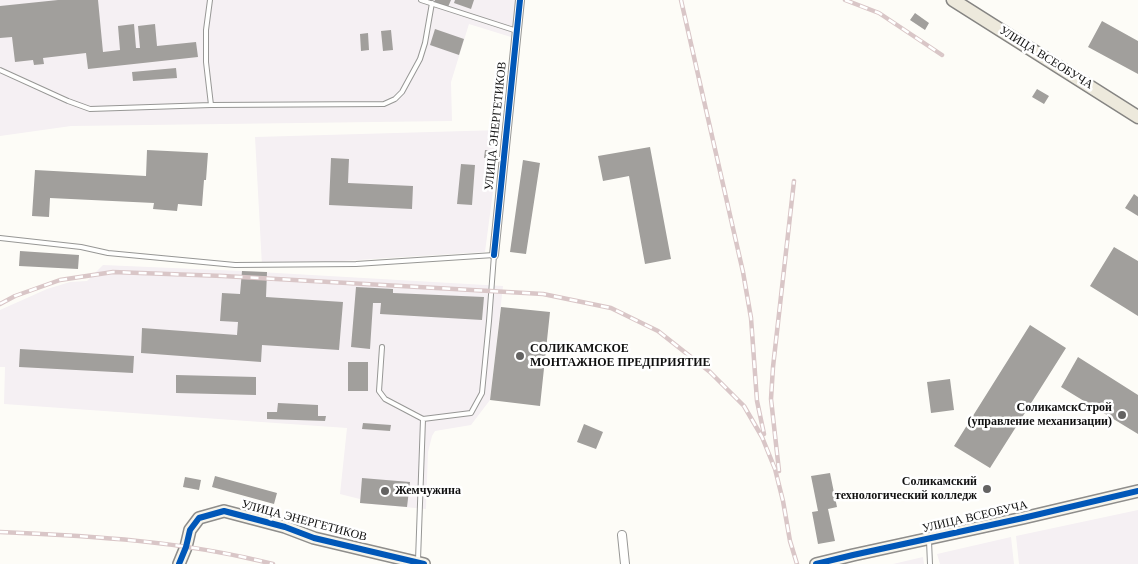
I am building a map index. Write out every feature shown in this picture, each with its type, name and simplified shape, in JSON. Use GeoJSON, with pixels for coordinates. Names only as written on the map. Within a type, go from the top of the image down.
{"type":"FeatureCollection","features":[{"type":"Feature","properties":{"kind":"main road","name":"УЛИЦА ВСЕОБУЧА"},"geometry":{"type":"LineString","coordinates":[[953,0],[1138,117]]}},
{"type":"Feature","properties":{"kind":"street","name":"УЛИЦА ЭНЕРГЕТИКОВ"},"geometry":{"type":"LineString","coordinates":[[494,255],[520,0]]}},
{"type":"Feature","properties":{"kind":"street","name":"УЛИЦА ВСЕОБУЧА"},"geometry":{"type":"LineString","coordinates":[[816,564],[1138,491]]}},
{"type":"Feature","properties":{"kind":"street","name":"УЛИЦА ЭНЕРГЕТИКОВ"},"geometry":{"type":"LineString","coordinates":[[179,564],[190,530],[200,518],[224,511],[284,527],[314,538],[421,563]]}},
{"type":"Feature","properties":{"kind":"street"},"geometry":{"type":"LineString","coordinates":[[622,535],[624,564]]}},
{"type":"Feature","properties":{"kind":"lane"},"geometry":{"type":"LineString","coordinates":[[210,0],[206,30],[206,54],[211,104]]}},
{"type":"Feature","properties":{"kind":"lane"},"geometry":{"type":"LineString","coordinates":[[421,0],[517,31]]}},
{"type":"Feature","properties":{"kind":"lane"},"geometry":{"type":"LineString","coordinates":[[0,70],[90,109],[211,104],[384,104],[395,99],[402,92],[420,59],[425,43],[432,3]]}},
{"type":"Feature","properties":{"kind":"lane"},"geometry":{"type":"LineString","coordinates":[[0,238],[81,247],[108,253],[235,265],[356,264],[494,255],[482,393],[471,413],[423,419],[385,400],[379,391],[382,347]]}},
{"type":"Feature","properties":{"kind":"lane"},"geometry":{"type":"LineString","coordinates":[[421,563],[423,419]]}},
{"type":"Feature","properties":{"kind":"lane"},"geometry":{"type":"LineString","coordinates":[[929,539],[930,564]]}},
{"type":"Feature","properties":{"kind":"shaded area"},"geometry":{"type":"Polygon","coordinates":[[[0,0],[516,0],[511,37],[469,24],[451,82],[452,121],[71,126],[0,136],[0,0]]]}},
{"type":"Feature","properties":{"kind":"shaded area"},"geometry":{"type":"Polygon","coordinates":[[[501,130],[485,252],[262,266],[255,137],[501,130]]]}},
{"type":"Feature","properties":{"kind":"shaded area"},"geometry":{"type":"Polygon","coordinates":[[[103,265],[503,286],[490,400],[471,425],[435,431],[432,436],[428,452],[426,509],[360,503],[360,499],[340,494],[347,428],[4,404],[5,367],[0,367],[0,310],[47,289],[70,282],[87,281],[103,265]]]}},
{"type":"Feature","properties":{"kind":"shaded area"},"geometry":{"type":"Polygon","coordinates":[[[1138,510],[1138,564],[1019,564],[1016,536],[1138,510]]]}},
{"type":"Feature","properties":{"kind":"shaded area"},"geometry":{"type":"Polygon","coordinates":[[[1011,537],[1014,564],[940,564],[937,554],[1011,537]]]}},
{"type":"Feature","properties":{"kind":"shaded area"},"geometry":{"type":"Polygon","coordinates":[[[923,557],[924,564],[893,564],[923,557]]]}},
{"type":"Feature","properties":{"kind":"building"},"geometry":{"type":"Polygon","coordinates":[[[58,0],[98,0],[103,52],[120,50],[118,26],[134,24],[136,48],[140,48],[138,26],[155,24],[157,46],[196,42],[198,57],[88,69],[86,53],[43,58],[44,64],[34,65],[33,60],[15,62],[12,37],[0,38],[0,6],[58,0]]]}},
{"type":"Feature","properties":{"kind":"building"},"geometry":{"type":"Polygon","coordinates":[[[435,0],[451,0],[448,7],[434,2],[435,0]]]}},
{"type":"Feature","properties":{"kind":"building"},"geometry":{"type":"Polygon","coordinates":[[[455,0],[474,0],[471,9],[454,3],[455,0]]]}},
{"type":"Feature","properties":{"kind":"building"},"geometry":{"type":"Polygon","coordinates":[[[915,13],[929,23],[925,30],[910,20],[915,13]]]}},
{"type":"Feature","properties":{"kind":"building"},"geometry":{"type":"Polygon","coordinates":[[[1102,21],[1138,41],[1138,74],[1088,47],[1102,21]]]}},
{"type":"Feature","properties":{"kind":"building"},"geometry":{"type":"Polygon","coordinates":[[[435,29],[464,39],[459,55],[430,45],[435,29]]]}},
{"type":"Feature","properties":{"kind":"building"},"geometry":{"type":"Polygon","coordinates":[[[391,30],[393,50],[383,51],[381,31],[391,30]]]}},
{"type":"Feature","properties":{"kind":"building"},"geometry":{"type":"Polygon","coordinates":[[[368,33],[369,50],[361,51],[360,34],[368,33]]]}},
{"type":"Feature","properties":{"kind":"building"},"geometry":{"type":"Polygon","coordinates":[[[176,68],[177,78],[133,81],[132,72],[176,68]]]}},
{"type":"Feature","properties":{"kind":"building"},"geometry":{"type":"Polygon","coordinates":[[[1037,89],[1049,96],[1044,104],[1032,97],[1037,89]]]}},
{"type":"Feature","properties":{"kind":"building"},"geometry":{"type":"Polygon","coordinates":[[[650,147],[671,259],[645,264],[629,176],[603,181],[598,156],[650,147]]]}},
{"type":"Feature","properties":{"kind":"building"},"geometry":{"type":"Polygon","coordinates":[[[147,150],[208,153],[202,206],[178,204],[177,211],[153,209],[154,203],[50,198],[49,217],[32,216],[35,170],[146,176],[147,150]]]}},
{"type":"Feature","properties":{"kind":"building"},"geometry":{"type":"Polygon","coordinates":[[[485,150],[491,150],[491,158],[484,158],[485,150]]]}},
{"type":"Feature","properties":{"kind":"building"},"geometry":{"type":"Polygon","coordinates":[[[331,158],[349,159],[348,183],[413,186],[412,209],[329,205],[331,158]]]}},
{"type":"Feature","properties":{"kind":"building"},"geometry":{"type":"Polygon","coordinates":[[[523,160],[540,163],[526,254],[510,252],[523,160]]]}},
{"type":"Feature","properties":{"kind":"building"},"geometry":{"type":"Polygon","coordinates":[[[461,164],[475,165],[472,205],[457,204],[461,164]]]}},
{"type":"Feature","properties":{"kind":"building"},"geometry":{"type":"Polygon","coordinates":[[[1134,194],[1138,197],[1138,216],[1125,208],[1134,194]]]}},
{"type":"Feature","properties":{"kind":"building"},"geometry":{"type":"Polygon","coordinates":[[[1114,247],[1138,261],[1138,316],[1090,286],[1114,247]]]}},
{"type":"Feature","properties":{"kind":"building"},"geometry":{"type":"Polygon","coordinates":[[[20,251],[79,255],[78,269],[19,266],[20,251]]]}},
{"type":"Feature","properties":{"kind":"building"},"geometry":{"type":"Polygon","coordinates":[[[242,271],[267,272],[266,297],[343,302],[339,350],[262,345],[261,362],[141,353],[142,328],[237,335],[238,322],[220,321],[222,293],[240,294],[242,271]]]}},
{"type":"Feature","properties":{"kind":"building"},"geometry":{"type":"Polygon","coordinates":[[[356,287],[393,289],[393,293],[484,297],[482,320],[380,314],[381,303],[373,303],[370,349],[351,347],[356,287]]]}},
{"type":"Feature","properties":{"kind":"building","name":"СОЛИКАМСКОЕ МОНТАЖНОЕ ПРЕДПРИЯТИЕ"},"geometry":{"type":"Polygon","coordinates":[[[501,307],[550,312],[540,406],[490,400],[501,307]]]}},
{"type":"Feature","properties":{"kind":"building"},"geometry":{"type":"Polygon","coordinates":[[[1030,325],[1066,348],[990,468],[954,446],[1030,325]]]}},
{"type":"Feature","properties":{"kind":"building"},"geometry":{"type":"Polygon","coordinates":[[[20,349],[134,356],[133,373],[19,367],[20,349]]]}},
{"type":"Feature","properties":{"kind":"building","name":"СоликамскСтрой (управление механизации)"},"geometry":{"type":"Polygon","coordinates":[[[1078,357],[1138,395],[1138,434],[1061,387],[1078,357]]]}},
{"type":"Feature","properties":{"kind":"building"},"geometry":{"type":"Polygon","coordinates":[[[348,362],[368,362],[368,391],[348,391],[348,362]]]}},
{"type":"Feature","properties":{"kind":"building"},"geometry":{"type":"Polygon","coordinates":[[[176,375],[256,377],[256,395],[176,393],[176,375]]]}},
{"type":"Feature","properties":{"kind":"building"},"geometry":{"type":"Polygon","coordinates":[[[950,379],[954,410],[931,413],[927,382],[950,379]]]}},
{"type":"Feature","properties":{"kind":"building"},"geometry":{"type":"Polygon","coordinates":[[[278,403],[318,405],[318,416],[326,416],[325,421],[267,419],[267,412],[277,412],[278,403]]]}},
{"type":"Feature","properties":{"kind":"building"},"geometry":{"type":"Polygon","coordinates":[[[363,423],[391,425],[390,431],[362,429],[363,423]]]}},
{"type":"Feature","properties":{"kind":"building"},"geometry":{"type":"Polygon","coordinates":[[[584,424],[603,432],[596,449],[577,442],[584,424]]]}},
{"type":"Feature","properties":{"kind":"building"},"geometry":{"type":"Polygon","coordinates":[[[830,473],[837,507],[828,509],[835,541],[818,544],[812,512],[818,511],[811,476],[830,473]]]}},
{"type":"Feature","properties":{"kind":"building"},"geometry":{"type":"Polygon","coordinates":[[[215,476],[277,493],[274,504],[212,487],[215,476]]]}},
{"type":"Feature","properties":{"kind":"building"},"geometry":{"type":"Polygon","coordinates":[[[185,477],[201,480],[199,490],[183,487],[185,477]]]}},
{"type":"Feature","properties":{"kind":"building","name":"Жемчужина"},"geometry":{"type":"Polygon","coordinates":[[[362,478],[410,482],[407,507],[360,503],[362,478]]]}},
{"type":"Feature","properties":{"kind":"railway"},"geometry":{"type":"LineString","coordinates":[[681,0],[743,272],[751,318],[757,401],[764,434]]}},
{"type":"Feature","properties":{"kind":"railway"},"geometry":{"type":"LineString","coordinates":[[845,0],[879,13],[942,55]]}},
{"type":"Feature","properties":{"kind":"railway"},"geometry":{"type":"LineString","coordinates":[[779,471],[771,399],[794,181]]}},
{"type":"Feature","properties":{"kind":"railway"},"geometry":{"type":"LineString","coordinates":[[0,304],[15,296],[60,280],[113,272],[223,276],[543,294],[611,308],[658,331],[710,372],[744,406],[762,437],[775,469],[790,541],[797,564]]}},
{"type":"Feature","properties":{"kind":"railway"},"geometry":{"type":"LineString","coordinates":[[0,532],[138,541],[205,550],[273,564]]}},
{"type":"Feature","properties":{"kind":"cycle path"},"geometry":{"type":"LineString","coordinates":[[494,255],[520,0]]}},
{"type":"Feature","properties":{"kind":"cycle path"},"geometry":{"type":"LineString","coordinates":[[816,564],[1138,491]]}},
{"type":"Feature","properties":{"kind":"cycle path"},"geometry":{"type":"LineString","coordinates":[[179,564],[190,530],[199,518],[224,511],[285,527],[314,538],[424,564]]}},
{"type":"Feature","properties":{"kind":"place","name":"СОЛИКАМСКОЕ МОНТАЖНОЕ ПРЕДПРИЯТИЕ"},"geometry":{"type":"Point","coordinates":[520,356]}},
{"type":"Feature","properties":{"kind":"place","name":"СоликамскСтрой (управление механизации)"},"geometry":{"type":"Point","coordinates":[1122,415]}},
{"type":"Feature","properties":{"kind":"place","name":"Соликамский технологический колледж"},"geometry":{"type":"Point","coordinates":[987,489]}},
{"type":"Feature","properties":{"kind":"place","name":"Жемчужина"},"geometry":{"type":"Point","coordinates":[385,491]}}]}
